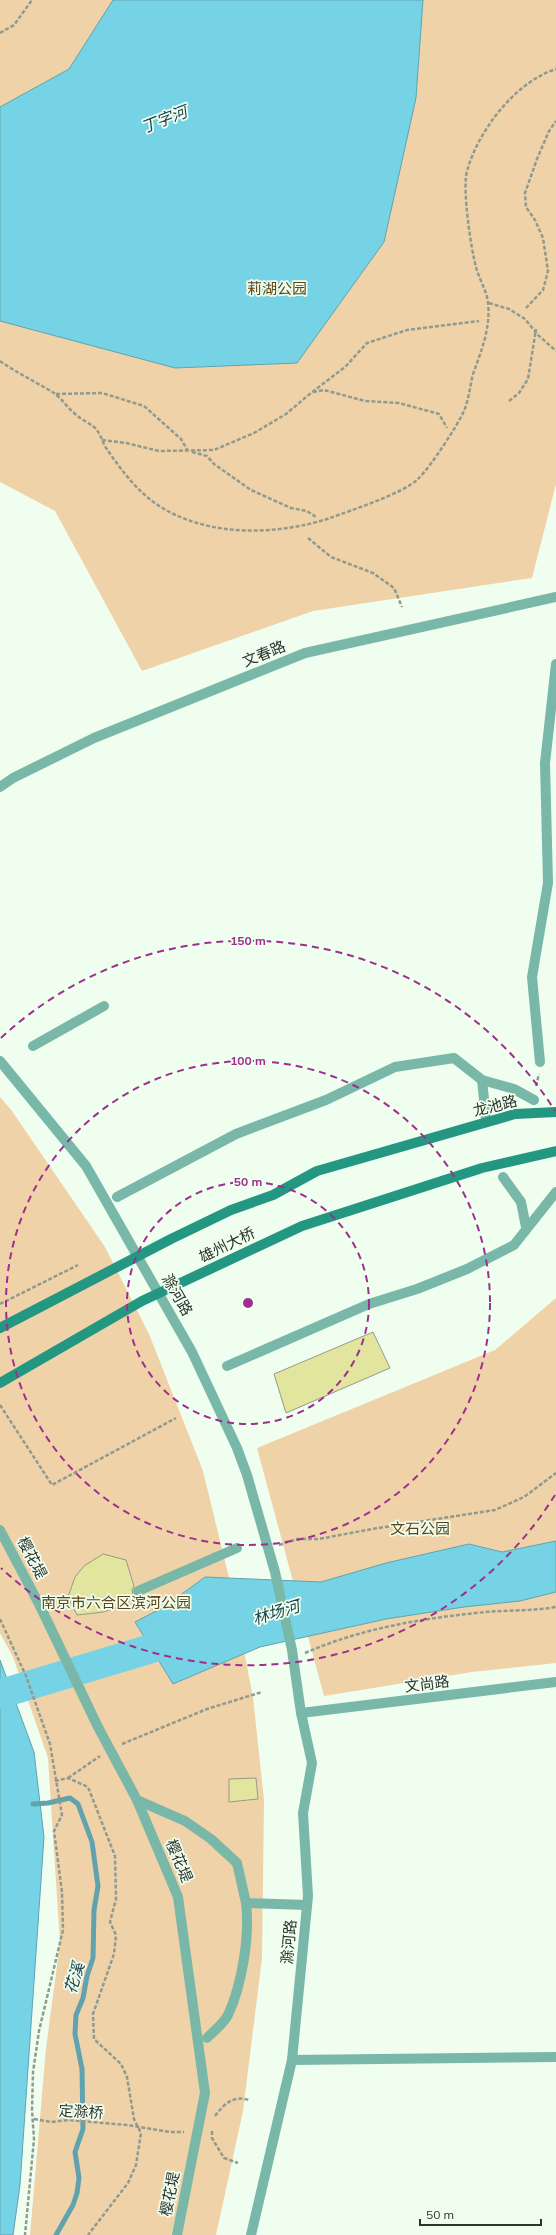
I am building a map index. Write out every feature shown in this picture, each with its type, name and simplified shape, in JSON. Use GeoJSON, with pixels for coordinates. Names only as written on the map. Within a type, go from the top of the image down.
{"type":"FeatureCollection","features":[{"type":"Feature","properties":{"kind":"main road","name":"龙池路"},"geometry":{"type":"LineString","coordinates":[[442,1134],[515,1114],[556,1112]]}},
{"type":"Feature","properties":{"kind":"main road","name":"雄州大桥"},"geometry":{"type":"LineString","coordinates":[[0,1328],[171,1239],[231,1210],[273,1195],[317,1171],[442,1134]]}},
{"type":"Feature","properties":{"kind":"main road","name":"雄州大桥"},"geometry":{"type":"LineString","coordinates":[[0,1382],[142,1301],[302,1226],[482,1168],[556,1151]]}},
{"type":"Feature","properties":{"kind":"street","name":"文春路"},"geometry":{"type":"LineString","coordinates":[[0,787],[13,778],[94,738],[306,653],[556,597]]}},
{"type":"Feature","properties":{"kind":"street"},"geometry":{"type":"LineString","coordinates":[[540,1062],[532,976],[548,883],[545,763],[556,664]]}},
{"type":"Feature","properties":{"kind":"street"},"geometry":{"type":"LineString","coordinates":[[33,1046],[104,1006]]}},
{"type":"Feature","properties":{"kind":"street"},"geometry":{"type":"LineString","coordinates":[[117,1197],[236,1134],[326,1100],[396,1067],[454,1058],[482,1080],[514,1089],[534,1100]]}},
{"type":"Feature","properties":{"kind":"street","name":"滁河路"},"geometry":{"type":"LineString","coordinates":[[0,1061],[86,1166],[192,1352],[237,1448],[275,1572],[292,1650],[301,1713],[312,1763],[303,1814],[307,1905],[292,2060],[250,2235]]}},
{"type":"Feature","properties":{"kind":"street"},"geometry":{"type":"LineString","coordinates":[[482,1080],[486,1118]]}},
{"type":"Feature","properties":{"kind":"street"},"geometry":{"type":"LineString","coordinates":[[503,1177],[521,1202],[526,1227]]}},
{"type":"Feature","properties":{"kind":"street"},"geometry":{"type":"LineString","coordinates":[[227,1366],[369,1304],[417,1289],[467,1269],[514,1245],[526,1227],[556,1192]]}},
{"type":"Feature","properties":{"kind":"street","name":"樱花堤"},"geometry":{"type":"LineString","coordinates":[[0,1530],[40,1606],[98,1727],[137,1800],[178,1897],[205,2093],[177,2235]]}},
{"type":"Feature","properties":{"kind":"street"},"geometry":{"type":"LineString","coordinates":[[138,1591],[237,1548]]}},
{"type":"Feature","properties":{"kind":"street","name":"文尚路"},"geometry":{"type":"LineString","coordinates":[[301,1713],[556,1682]]}},
{"type":"Feature","properties":{"kind":"street"},"geometry":{"type":"LineString","coordinates":[[137,1800],[185,1821],[211,1839],[237,1863],[246,1903],[248,1924],[235,1995],[227,2017],[207,2038]]}},
{"type":"Feature","properties":{"kind":"street"},"geometry":{"type":"LineString","coordinates":[[246,1903],[307,1905]]}},
{"type":"Feature","properties":{"kind":"street"},"geometry":{"type":"LineString","coordinates":[[292,2060],[556,2057]]}},
{"type":"Feature","properties":{"kind":"path"},"geometry":{"type":"LineString","coordinates":[[0,33],[14,25],[32,0]]}},
{"type":"Feature","properties":{"kind":"path"},"geometry":{"type":"LineString","coordinates":[[0,361],[56,394],[74,413],[96,428],[115,460],[142,494],[166,510],[200,523],[226,528],[289,529],[309,525],[366,506],[417,480],[441,447],[464,411],[473,374],[480,356],[486,328],[488,302],[476,267],[467,208],[466,173],[481,139],[505,103],[532,82],[556,69]]}},
{"type":"Feature","properties":{"kind":"path"},"geometry":{"type":"LineString","coordinates":[[526,308],[543,290],[548,271],[543,238],[535,220],[526,206],[525,194],[548,131],[556,121]]}},
{"type":"Feature","properties":{"kind":"path"},"geometry":{"type":"LineString","coordinates":[[488,302],[509,309],[525,319],[538,335],[556,351]]}},
{"type":"Feature","properties":{"kind":"path"},"geometry":{"type":"LineString","coordinates":[[102,440],[126,443],[159,451],[214,450],[230,445],[286,414],[310,393],[345,367],[367,343],[407,330],[479,321]]}},
{"type":"Feature","properties":{"kind":"path"},"geometry":{"type":"LineString","coordinates":[[509,401],[522,389],[528,379],[536,329]]}},
{"type":"Feature","properties":{"kind":"path"},"geometry":{"type":"LineString","coordinates":[[310,393],[324,390],[365,401],[411,406],[439,414],[447,428]]}},
{"type":"Feature","properties":{"kind":"path"},"geometry":{"type":"LineString","coordinates":[[56,394],[102,393],[144,406],[181,439],[188,451],[207,456],[214,464],[251,490],[291,508],[307,511],[316,517]]}},
{"type":"Feature","properties":{"kind":"path"},"geometry":{"type":"LineString","coordinates":[[308,538],[331,557],[374,573],[394,588],[402,607]]}},
{"type":"Feature","properties":{"kind":"path"},"geometry":{"type":"LineString","coordinates":[[0,1304],[78,1265]]}},
{"type":"Feature","properties":{"kind":"path"},"geometry":{"type":"LineString","coordinates":[[0,1405],[52,1485],[176,1418]]}},
{"type":"Feature","properties":{"kind":"path"},"geometry":{"type":"LineString","coordinates":[[275,1546],[297,1539],[319,1539],[372,1529],[495,1510],[524,1497],[556,1472]]}},
{"type":"Feature","properties":{"kind":"path"},"geometry":{"type":"LineString","coordinates":[[303,1654],[328,1643],[368,1630],[488,1612],[532,1611],[556,1607]]}},
{"type":"Feature","properties":{"kind":"path"},"geometry":{"type":"LineString","coordinates":[[0,1619],[26,1676],[50,1744],[55,1781],[62,1815],[54,1830],[64,1915],[63,1930],[39,2031],[32,2089],[32,2110],[34,2119],[33,2159],[25,2235]]}},
{"type":"Feature","properties":{"kind":"path"},"geometry":{"type":"LineString","coordinates":[[118,1746],[148,1732],[207,1709],[262,1692]]}},
{"type":"Feature","properties":{"kind":"path"},"geometry":{"type":"LineString","coordinates":[[55,1781],[68,1778],[101,1755]]}},
{"type":"Feature","properties":{"kind":"path"},"geometry":{"type":"LineString","coordinates":[[68,1778],[88,1787],[115,1856],[116,1899],[110,1922],[116,1935],[114,1954],[93,2014],[94,2039],[121,2064],[127,2077],[134,2119],[141,2133],[136,2165],[128,2183],[88,2235]]}},
{"type":"Feature","properties":{"kind":"path"},"geometry":{"type":"LineString","coordinates":[[213,2121],[214,2116],[224,2105],[240,2097],[249,2100]]}},
{"type":"Feature","properties":{"kind":"path","name":"定滁桥"},"geometry":{"type":"LineString","coordinates":[[34,2119],[51,2122],[69,2120],[128,2125],[170,2132],[189,2132]]}},
{"type":"Feature","properties":{"kind":"path"},"geometry":{"type":"LineString","coordinates":[[206,2130],[212,2127],[212,2138],[224,2158],[238,2163]]}},
{"type":"Feature","properties":{"kind":"green space","name":"莉湖公园"},"geometry":{"type":"Polygon","coordinates":[[[0,0],[556,0],[556,484],[532,578],[313,611],[142,671],[55,511],[0,482],[0,0]]]}},
{"type":"Feature","properties":{"kind":"green space","name":"南京市六合区滨河公园"},"geometry":{"type":"Polygon","coordinates":[[[0,1097],[12,1111],[105,1247],[149,1334],[203,1471],[232,1590],[253,1697],[264,1800],[262,1958],[243,2111],[216,2235],[30,2235],[46,2048],[60,1943],[48,1758],[13,1657],[0,1633],[0,1097]]]}},
{"type":"Feature","properties":{"kind":"green space","name":"文石公园"},"geometry":{"type":"Polygon","coordinates":[[[556,1298],[556,1663],[472,1672],[324,1696],[257,1448],[495,1350],[556,1298]]]}},
{"type":"Feature","properties":{"kind":"water","name":"丁字河"},"geometry":{"type":"Polygon","coordinates":[[[113,0],[423,0],[416,98],[384,242],[297,363],[175,368],[0,321],[0,107],[69,69],[113,0]]]}},
{"type":"Feature","properties":{"kind":"water"},"geometry":{"type":"Polygon","coordinates":[[[556,1541],[556,1592],[520,1601],[464,1607],[386,1619],[260,1647],[173,1684],[135,1622],[164,1607],[205,1577],[321,1582],[386,1563],[469,1544],[502,1552],[556,1541]]]}},
{"type":"Feature","properties":{"kind":"water"},"geometry":{"type":"Polygon","coordinates":[[[0,1660],[34,1752],[44,1837],[20,2185],[13,2235],[0,2235],[0,1660]]]}},
{"type":"Feature","properties":{"kind":"building"},"geometry":{"type":"Polygon","coordinates":[[[373,1332],[390,1368],[286,1413],[274,1374],[373,1332]]]}},
{"type":"Feature","properties":{"kind":"building"},"geometry":{"type":"Polygon","coordinates":[[[103,1554],[126,1560],[134,1586],[132,1590],[133,1595],[125,1605],[103,1612],[77,1615],[68,1597],[75,1577],[84,1566],[103,1554]]]}},
{"type":"Feature","properties":{"kind":"building"},"geometry":{"type":"Polygon","coordinates":[[[256,1778],[258,1799],[229,1802],[229,1779],[256,1778]]]}},
{"type":"Feature","properties":{"kind":"waterway","name":"林场河"},"geometry":{"type":"LineString","coordinates":[[0,1694],[190,1637]]}},
{"type":"Feature","properties":{"kind":"waterway","name":"花溪"},"geometry":{"type":"LineString","coordinates":[[33,1804],[48,1803],[70,1798],[78,1804],[92,1842],[98,1886],[94,1910],[93,1958],[87,1976],[83,1998],[76,2015],[75,2034],[82,2069],[83,2129],[75,2152],[79,2178],[77,2193],[73,2205],[56,2235]]}}]}
